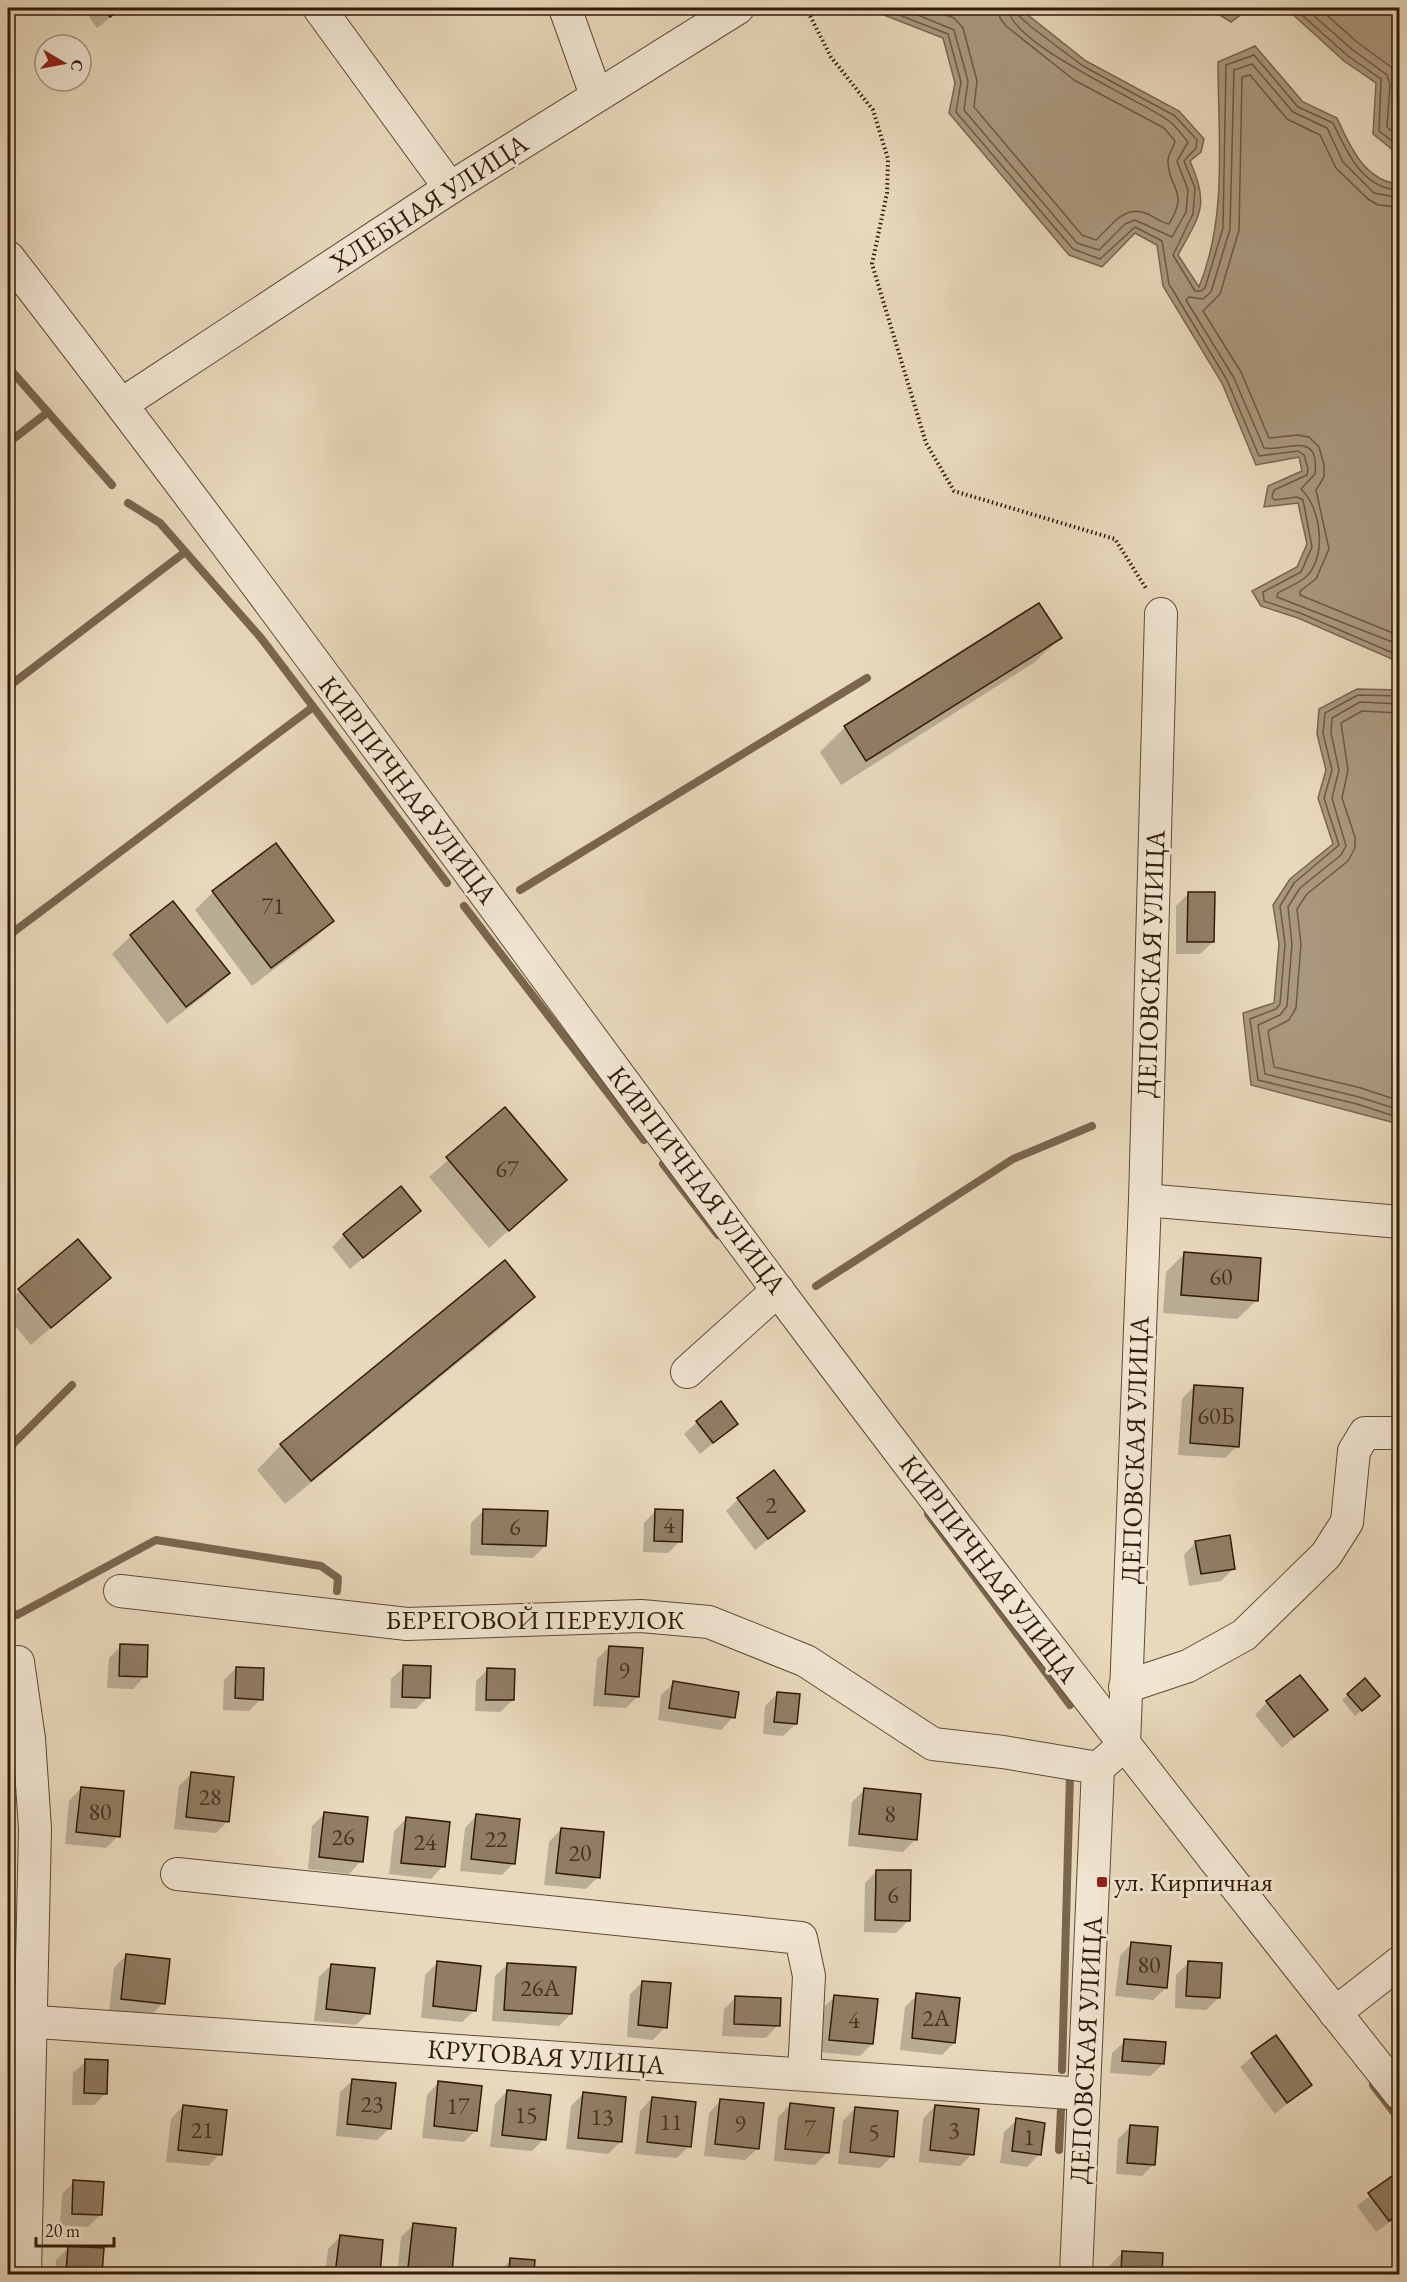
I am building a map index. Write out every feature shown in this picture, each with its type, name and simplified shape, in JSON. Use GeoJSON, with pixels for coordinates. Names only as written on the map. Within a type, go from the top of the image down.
{"type":"FeatureCollection","features":[{"type":"Feature","properties":{"kind":"street"},"geometry":{"type":"LineString","coordinates":[[319,8],[450,188]]}},
{"type":"Feature","properties":{"kind":"street"},"geometry":{"type":"LineString","coordinates":[[565,8],[596,95]]}},
{"type":"Feature","properties":{"kind":"street","name":"ХЛЕБНАЯ УЛИЦА"},"geometry":{"type":"LineString","coordinates":[[122,404],[450,188],[738,8]]}},
{"type":"Feature","properties":{"kind":"street","name":"КИРПИЧНАЯ УЛИЦА"},"geometry":{"type":"LineString","coordinates":[[8,256],[122,404],[778,1290],[1124,1745],[1400,2094]]}},
{"type":"Feature","properties":{"kind":"street","name":"ДЕПОВСКАЯ УЛИЦА"},"geometry":{"type":"LineString","coordinates":[[1124,1745],[1145,1200],[1161,614]]}},
{"type":"Feature","properties":{"kind":"street"},"geometry":{"type":"LineString","coordinates":[[1145,1200],[1400,1222]]}},
{"type":"Feature","properties":{"kind":"street"},"geometry":{"type":"LineString","coordinates":[[687,1372],[778,1290]]}},
{"type":"Feature","properties":{"kind":"street"},"geometry":{"type":"LineString","coordinates":[[1125,1687],[1188,1666],[1244,1635],[1326,1555],[1347,1522],[1354,1452],[1365,1433],[1400,1433]]}},
{"type":"Feature","properties":{"kind":"street","name":"БЕРЕГОВОЙ ПЕРЕУЛОК"},"geometry":{"type":"LineString","coordinates":[[120,1591],[407,1624],[641,1616],[709,1622],[807,1660],[933,1744],[1003,1752],[1098,1768]]}},
{"type":"Feature","properties":{"kind":"street"},"geometry":{"type":"LineString","coordinates":[[18,1662],[29,1739],[35,1829],[20,2021],[17,2223],[25,2274]]}},
{"type":"Feature","properties":{"kind":"street"},"geometry":{"type":"LineString","coordinates":[[1098,1768],[1124,1745]]}},
{"type":"Feature","properties":{"kind":"street","name":"ДЕПОВСКАЯ УЛИЦА"},"geometry":{"type":"LineString","coordinates":[[1076,2274],[1098,1768]]}},
{"type":"Feature","properties":{"kind":"street"},"geometry":{"type":"LineString","coordinates":[[177,1874],[801,1938],[809,1977],[804,2074]]}},
{"type":"Feature","properties":{"kind":"street"},"geometry":{"type":"LineString","coordinates":[[1335,2013],[1400,1962]]}},
{"type":"Feature","properties":{"kind":"street","name":"КРУГОВАЯ УЛИЦА"},"geometry":{"type":"LineString","coordinates":[[20,2021],[1084,2094]]}},
{"type":"Feature","properties":{"kind":"path"},"geometry":{"type":"LineString","coordinates":[[806,8],[831,57],[873,110],[888,159],[887,193],[872,264],[926,443],[954,491],[1115,539],[1161,614]]}},
{"type":"Feature","properties":{"kind":"water"},"geometry":{"type":"Polygon","coordinates":[[[887,8],[1019,8],[1086,61],[1179,111],[1204,139],[1201,152],[1190,161],[1200,189],[1200,210],[1178,255],[1199,287],[1208,260],[1218,204],[1220,147],[1218,62],[1255,46],[1303,102],[1337,118],[1353,151],[1368,169],[1387,181],[1399,184],[1399,658],[1392,659],[1298,618],[1261,606],[1252,591],[1297,567],[1307,544],[1298,503],[1264,507],[1268,486],[1302,471],[1299,457],[1256,465],[1222,383],[1163,286],[1157,245],[1135,233],[1102,267],[1069,255],[949,113],[955,83],[943,38],[884,15],[887,8]]]}},
{"type":"Feature","properties":{"kind":"water"},"geometry":{"type":"Polygon","coordinates":[[[1208,8],[1250,8],[1231,22],[1208,8]]]}},
{"type":"Feature","properties":{"kind":"water"},"geometry":{"type":"Polygon","coordinates":[[[1278,8],[1399,8],[1399,155],[1373,134],[1376,83],[1344,61],[1289,11],[1278,8]]]}},
{"type":"Feature","properties":{"kind":"water"},"geometry":{"type":"Polygon","coordinates":[[[1357,689],[1399,690],[1399,1124],[1251,1085],[1243,1013],[1274,1003],[1279,944],[1273,905],[1290,879],[1333,844],[1318,798],[1326,770],[1317,734],[1319,709],[1357,689]]]}},
{"type":"Feature","properties":{"kind":"building"},"geometry":{"type":"Polygon","coordinates":[[[104,8],[123,8],[110,17],[104,8]]]}},
{"type":"Feature","properties":{"kind":"building"},"geometry":{"type":"Polygon","coordinates":[[[1039,603],[1062,638],[866,761],[844,726],[1039,603]]]}},
{"type":"Feature","properties":{"kind":"building"},"geometry":{"type":"Polygon","coordinates":[[[276,843],[334,921],[271,968],[212,891],[276,843]]]}},
{"type":"Feature","properties":{"kind":"building"},"geometry":{"type":"Polygon","coordinates":[[[1188,892],[1215,892],[1214,942],[1187,942],[1188,892]]]}},
{"type":"Feature","properties":{"kind":"building"},"geometry":{"type":"Polygon","coordinates":[[[173,901],[230,973],[186,1007],[130,935],[173,901]]]}},
{"type":"Feature","properties":{"kind":"building"},"geometry":{"type":"Polygon","coordinates":[[[505,1107],[567,1180],[509,1231],[446,1157],[505,1107]]]}},
{"type":"Feature","properties":{"kind":"building"},"geometry":{"type":"Polygon","coordinates":[[[401,1186],[421,1211],[363,1258],[343,1234],[401,1186]]]}},
{"type":"Feature","properties":{"kind":"building"},"geometry":{"type":"Polygon","coordinates":[[[78,1239],[111,1278],[51,1328],[18,1289],[78,1239]]]}},
{"type":"Feature","properties":{"kind":"building"},"geometry":{"type":"Polygon","coordinates":[[[1184,1252],[1261,1258],[1258,1301],[1181,1295],[1184,1252]]]}},
{"type":"Feature","properties":{"kind":"building"},"geometry":{"type":"Polygon","coordinates":[[[505,1260],[535,1297],[311,1481],[280,1444],[505,1260]]]}},
{"type":"Feature","properties":{"kind":"building"},"geometry":{"type":"Polygon","coordinates":[[[1194,1385],[1243,1388],[1239,1447],[1190,1443],[1194,1385]]]}},
{"type":"Feature","properties":{"kind":"building"},"geometry":{"type":"Polygon","coordinates":[[[721,1401],[738,1424],[713,1443],[696,1421],[721,1401]]]}},
{"type":"Feature","properties":{"kind":"building"},"geometry":{"type":"Polygon","coordinates":[[[774,1470],[805,1511],[768,1539],[737,1498],[774,1470]]]}},
{"type":"Feature","properties":{"kind":"building"},"geometry":{"type":"Polygon","coordinates":[[[483,1509],[548,1511],[546,1546],[482,1544],[483,1509]]]}},
{"type":"Feature","properties":{"kind":"building"},"geometry":{"type":"Polygon","coordinates":[[[655,1509],[683,1510],[682,1542],[654,1541],[655,1509]]]}},
{"type":"Feature","properties":{"kind":"building"},"geometry":{"type":"Polygon","coordinates":[[[1230,1535],[1235,1569],[1201,1574],[1195,1541],[1230,1535]]]}},
{"type":"Feature","properties":{"kind":"building"},"geometry":{"type":"Polygon","coordinates":[[[120,1644],[148,1645],[147,1677],[119,1676],[120,1644]]]}},
{"type":"Feature","properties":{"kind":"building"},"geometry":{"type":"Polygon","coordinates":[[[609,1646],[643,1648],[639,1697],[605,1694],[609,1646]]]}},
{"type":"Feature","properties":{"kind":"building"},"geometry":{"type":"Polygon","coordinates":[[[403,1665],[431,1666],[430,1698],[402,1697],[403,1665]]]}},
{"type":"Feature","properties":{"kind":"building"},"geometry":{"type":"Polygon","coordinates":[[[236,1667],[264,1668],[263,1700],[235,1698],[236,1667]]]}},
{"type":"Feature","properties":{"kind":"building"},"geometry":{"type":"Polygon","coordinates":[[[487,1668],[515,1669],[514,1700],[486,1700],[487,1668]]]}},
{"type":"Feature","properties":{"kind":"building"},"geometry":{"type":"Polygon","coordinates":[[[1300,1675],[1328,1710],[1294,1737],[1266,1701],[1300,1675]]]}},
{"type":"Feature","properties":{"kind":"building"},"geometry":{"type":"Polygon","coordinates":[[[1365,1678],[1380,1696],[1362,1711],[1347,1694],[1365,1678]]]}},
{"type":"Feature","properties":{"kind":"building"},"geometry":{"type":"Polygon","coordinates":[[[673,1681],[739,1692],[735,1718],[669,1708],[673,1681]]]}},
{"type":"Feature","properties":{"kind":"building"},"geometry":{"type":"Polygon","coordinates":[[[777,1692],[800,1694],[797,1724],[774,1722],[777,1692]]]}},
{"type":"Feature","properties":{"kind":"building"},"geometry":{"type":"Polygon","coordinates":[[[191,1772],[234,1777],[229,1822],[186,1817],[191,1772]]]}},
{"type":"Feature","properties":{"kind":"building"},"geometry":{"type":"Polygon","coordinates":[[[81,1787],[124,1791],[120,1837],[76,1832],[81,1787]]]}},
{"type":"Feature","properties":{"kind":"building"},"geometry":{"type":"Polygon","coordinates":[[[864,1788],[921,1794],[917,1840],[859,1834],[864,1788]]]}},
{"type":"Feature","properties":{"kind":"building"},"geometry":{"type":"Polygon","coordinates":[[[324,1812],[368,1817],[363,1862],[319,1857],[324,1812]]]}},
{"type":"Feature","properties":{"kind":"building"},"geometry":{"type":"Polygon","coordinates":[[[476,1814],[520,1819],[515,1864],[471,1859],[476,1814]]]}},
{"type":"Feature","properties":{"kind":"building"},"geometry":{"type":"Polygon","coordinates":[[[406,1817],[450,1822],[445,1867],[401,1863],[406,1817]]]}},
{"type":"Feature","properties":{"kind":"building"},"geometry":{"type":"Polygon","coordinates":[[[561,1828],[604,1832],[600,1878],[556,1873],[561,1828]]]}},
{"type":"Feature","properties":{"kind":"building"},"geometry":{"type":"Polygon","coordinates":[[[876,1870],[911,1870],[910,1921],[875,1920],[876,1870]]]}},
{"type":"Feature","properties":{"kind":"building"},"geometry":{"type":"Polygon","coordinates":[[[1131,1942],[1171,1946],[1167,1988],[1127,1984],[1131,1942]]]}},
{"type":"Feature","properties":{"kind":"building"},"geometry":{"type":"Polygon","coordinates":[[[126,1954],[170,1959],[165,2004],[121,1999],[126,1954]]]}},
{"type":"Feature","properties":{"kind":"building"},"geometry":{"type":"Polygon","coordinates":[[[437,1961],[481,1966],[476,2011],[433,2006],[437,1961]]]}},
{"type":"Feature","properties":{"kind":"building"},"geometry":{"type":"Polygon","coordinates":[[[1188,1961],[1222,1963],[1220,1998],[1186,1996],[1188,1961]]]}},
{"type":"Feature","properties":{"kind":"building"},"geometry":{"type":"Polygon","coordinates":[[[507,1963],[576,1967],[572,2014],[504,2010],[507,1963]]]}},
{"type":"Feature","properties":{"kind":"building"},"geometry":{"type":"Polygon","coordinates":[[[331,1964],[375,1968],[370,2014],[326,2009],[331,1964]]]}},
{"type":"Feature","properties":{"kind":"building"},"geometry":{"type":"Polygon","coordinates":[[[642,1981],[671,1983],[667,2028],[638,2025],[642,1981]]]}},
{"type":"Feature","properties":{"kind":"building"},"geometry":{"type":"Polygon","coordinates":[[[916,1993],[960,1998],[955,2043],[912,2038],[916,1993]]]}},
{"type":"Feature","properties":{"kind":"building"},"geometry":{"type":"Polygon","coordinates":[[[834,1995],[878,1999],[873,2044],[829,2040],[834,1995]]]}},
{"type":"Feature","properties":{"kind":"building"},"geometry":{"type":"Polygon","coordinates":[[[735,1996],[781,1998],[780,2026],[734,2024],[735,1996]]]}},
{"type":"Feature","properties":{"kind":"building"},"geometry":{"type":"Polygon","coordinates":[[[1276,2035],[1312,2085],[1287,2103],[1251,2053],[1276,2035]]]}},
{"type":"Feature","properties":{"kind":"building"},"geometry":{"type":"Polygon","coordinates":[[[1124,2039],[1166,2042],[1164,2064],[1122,2061],[1124,2039]]]}},
{"type":"Feature","properties":{"kind":"building"},"geometry":{"type":"Polygon","coordinates":[[[85,2059],[108,2060],[107,2094],[84,2093],[85,2059]]]}},
{"type":"Feature","properties":{"kind":"building"},"geometry":{"type":"Polygon","coordinates":[[[352,2079],[396,2083],[391,2129],[347,2124],[352,2079]]]}},
{"type":"Feature","properties":{"kind":"building"},"geometry":{"type":"Polygon","coordinates":[[[438,2081],[482,2086],[477,2131],[434,2126],[438,2081]]]}},
{"type":"Feature","properties":{"kind":"building"},"geometry":{"type":"Polygon","coordinates":[[[507,2090],[551,2095],[546,2140],[502,2135],[507,2090]]]}},
{"type":"Feature","properties":{"kind":"building"},"geometry":{"type":"Polygon","coordinates":[[[583,2092],[626,2097],[622,2142],[578,2138],[583,2092]]]}},
{"type":"Feature","properties":{"kind":"building"},"geometry":{"type":"Polygon","coordinates":[[[652,2097],[696,2102],[691,2147],[647,2142],[652,2097]]]}},
{"type":"Feature","properties":{"kind":"building"},"geometry":{"type":"Polygon","coordinates":[[[720,2099],[764,2103],[759,2149],[715,2144],[720,2099]]]}},
{"type":"Feature","properties":{"kind":"building"},"geometry":{"type":"Polygon","coordinates":[[[790,2103],[834,2108],[829,2153],[785,2149],[790,2103]]]}},
{"type":"Feature","properties":{"kind":"building"},"geometry":{"type":"Polygon","coordinates":[[[183,2105],[227,2110],[222,2155],[178,2150],[183,2105]]]}},
{"type":"Feature","properties":{"kind":"building"},"geometry":{"type":"Polygon","coordinates":[[[935,2105],[979,2109],[974,2155],[930,2150],[935,2105]]]}},
{"type":"Feature","properties":{"kind":"building"},"geometry":{"type":"Polygon","coordinates":[[[855,2107],[898,2111],[894,2157],[850,2152],[855,2107]]]}},
{"type":"Feature","properties":{"kind":"building"},"geometry":{"type":"Polygon","coordinates":[[[1016,2118],[1045,2123],[1041,2155],[1012,2151],[1016,2118]]]}},
{"type":"Feature","properties":{"kind":"building"},"geometry":{"type":"Polygon","coordinates":[[[1130,2125],[1158,2127],[1155,2165],[1127,2163],[1130,2125]]]}},
{"type":"Feature","properties":{"kind":"building"},"geometry":{"type":"Polygon","coordinates":[[[1398,2172],[1400,2214],[1389,2221],[1368,2193],[1398,2172]]]}},
{"type":"Feature","properties":{"kind":"building"},"geometry":{"type":"Polygon","coordinates":[[[73,2180],[104,2182],[102,2215],[72,2214],[73,2180]]]}},
{"type":"Feature","properties":{"kind":"building"},"geometry":{"type":"Polygon","coordinates":[[[413,2223],[456,2228],[452,2273],[408,2268],[413,2223]]]}},
{"type":"Feature","properties":{"kind":"building"},"geometry":{"type":"Polygon","coordinates":[[[340,2235],[383,2240],[380,2274],[335,2274],[340,2235]]]}},
{"type":"Feature","properties":{"kind":"building"},"geometry":{"type":"Polygon","coordinates":[[[68,2246],[104,2248],[102,2274],[66,2273],[68,2246]]]}},
{"type":"Feature","properties":{"kind":"building"},"geometry":{"type":"Polygon","coordinates":[[[1122,2251],[1163,2253],[1162,2274],[1121,2274],[1122,2251]]]}},
{"type":"Feature","properties":{"kind":"building"},"geometry":{"type":"Polygon","coordinates":[[[510,2258],[535,2260],[534,2274],[509,2274],[510,2258]]]}},
{"type":"Feature","properties":{"kind":"building"},"geometry":{"type":"Polygon","coordinates":[[[631,2268],[653,2271],[653,2274],[630,2274],[631,2268]]]}},
{"type":"Feature","properties":{"kind":"waterway"},"geometry":{"type":"LineString","coordinates":[[8,367],[112,485]]}},
{"type":"Feature","properties":{"kind":"waterway"},"geometry":{"type":"LineString","coordinates":[[8,443],[48,412]]}},
{"type":"Feature","properties":{"kind":"waterway"},"geometry":{"type":"LineString","coordinates":[[128,503],[160,523],[261,638],[447,883]]}},
{"type":"Feature","properties":{"kind":"waterway"},"geometry":{"type":"LineString","coordinates":[[8,687],[185,552]]}},
{"type":"Feature","properties":{"kind":"waterway"},"geometry":{"type":"LineString","coordinates":[[520,890],[867,678]]}},
{"type":"Feature","properties":{"kind":"waterway"},"geometry":{"type":"LineString","coordinates":[[8,936],[313,707]]}},
{"type":"Feature","properties":{"kind":"waterway"},"geometry":{"type":"LineString","coordinates":[[464,906],[644,1140]]}},
{"type":"Feature","properties":{"kind":"waterway"},"geometry":{"type":"LineString","coordinates":[[816,1286],[1013,1159],[1092,1126]]}},
{"type":"Feature","properties":{"kind":"waterway"},"geometry":{"type":"LineString","coordinates":[[663,1164],[718,1235]]}},
{"type":"Feature","properties":{"kind":"waterway"},"geometry":{"type":"LineString","coordinates":[[8,1449],[72,1385]]}},
{"type":"Feature","properties":{"kind":"waterway"},"geometry":{"type":"LineString","coordinates":[[928,1514],[1070,1705]]}},
{"type":"Feature","properties":{"kind":"waterway"},"geometry":{"type":"LineString","coordinates":[[8,1610],[17,1615],[156,1540],[321,1566],[338,1578],[337,1591]]}},
{"type":"Feature","properties":{"kind":"waterway"},"geometry":{"type":"LineString","coordinates":[[1062,2070],[1070,1775]]}},
{"type":"Feature","properties":{"kind":"waterway"},"geometry":{"type":"LineString","coordinates":[[1373,2085],[1400,2120]]}},
{"type":"Feature","properties":{"kind":"waterway"},"geometry":{"type":"LineString","coordinates":[[1059,2150],[1061,2109]]}},
{"type":"Feature","properties":{"kind":"place","name":"ул. Кирпичная"},"geometry":{"type":"Point","coordinates":[1102,1882]}}]}
